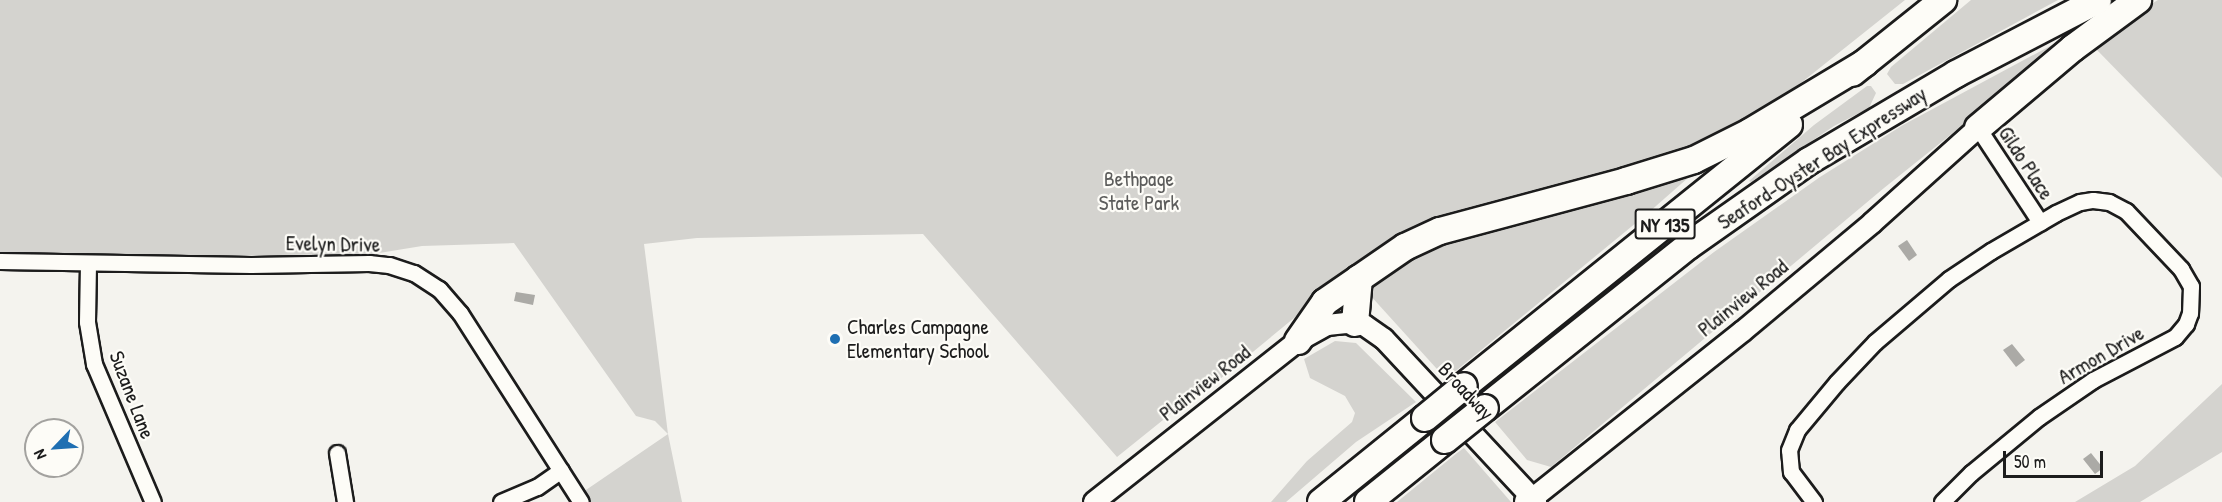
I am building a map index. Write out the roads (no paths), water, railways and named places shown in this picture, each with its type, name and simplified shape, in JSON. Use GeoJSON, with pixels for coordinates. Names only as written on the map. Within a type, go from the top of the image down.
{"type":"FeatureCollection","features":[{"type":"Feature","properties":{"kind":"highway","name":"Seaford-Oyster Bay Expressway"},"geometry":{"type":"LineString","coordinates":[[1321,502],[1943,0]]}},
{"type":"Feature","properties":{"kind":"highway","name":"Seaford-Oyster Bay Expressway"},"geometry":{"type":"LineString","coordinates":[[1368,502],[1680,252],[1809,161],[1956,74],[2098,0]]}},
{"type":"Feature","properties":{"kind":"highway"},"geometry":{"type":"LineString","coordinates":[[1978,128],[2080,43],[2138,0]]}},
{"type":"Feature","properties":{"kind":"highway"},"geometry":{"type":"LineString","coordinates":[[1298,341],[1325,303],[1388,256],[1440,231],[1626,181],[1694,160],[1750,132],[1865,63]]}},
{"type":"Feature","properties":{"kind":"highway"},"geometry":{"type":"LineString","coordinates":[[1355,323],[1359,278]]}},
{"type":"Feature","properties":{"kind":"street","name":"Gildo Place"},"geometry":{"type":"LineString","coordinates":[[1978,128],[2040,222]]}},
{"type":"Feature","properties":{"kind":"street","name":"Plainview Road"},"geometry":{"type":"LineString","coordinates":[[1532,501],[1771,308],[1872,223],[1978,128]]}},
{"type":"Feature","properties":{"kind":"street","name":"Armon Drive"},"geometry":{"type":"LineString","coordinates":[[1942,502],[1971,473],[2039,417],[2093,381],[2175,337],[2186,324],[2190,314],[2191,286],[2181,269],[2126,211],[2109,202],[2092,200],[2080,202],[2040,222]]}},
{"type":"Feature","properties":{"kind":"street"},"geometry":{"type":"LineString","coordinates":[[1814,502],[1794,477],[1788,458],[1797,430],[1810,412],[1875,342],[1902,317],[1949,279],[2040,222]]}},
{"type":"Feature","properties":{"kind":"street","name":"Evelyn Drive"},"geometry":{"type":"LineString","coordinates":[[0,261],[88,264],[369,263],[389,265],[414,273],[439,289],[460,313],[581,502]]}},
{"type":"Feature","properties":{"kind":"street","name":"Suzane Lane"},"geometry":{"type":"LineString","coordinates":[[88,264],[87,322],[94,364],[153,502]]}},
{"type":"Feature","properties":{"kind":"street","name":"Plainview Road"},"geometry":{"type":"LineString","coordinates":[[1094,502],[1298,341],[1327,325],[1355,323]]}},
{"type":"Feature","properties":{"kind":"street","name":"Broadway"},"geometry":{"type":"LineString","coordinates":[[1355,323],[1371,329],[1384,339],[1532,501]]}},
{"type":"Feature","properties":{"kind":"street"},"geometry":{"type":"LineString","coordinates":[[337,453],[345,502]]}},
{"type":"Feature","properties":{"kind":"street"},"geometry":{"type":"LineString","coordinates":[[501,502],[537,487],[561,470]]}},
{"type":"Feature","properties":{"kind":"place","name":"Charles Campagne Elementary School"},"geometry":{"type":"Point","coordinates":[835,339]}},
{"type":"Feature","properties":{"kind":"park label","name":"Bethpage State Park"},"geometry":{"type":"Point","coordinates":[1139,191]}}]}
